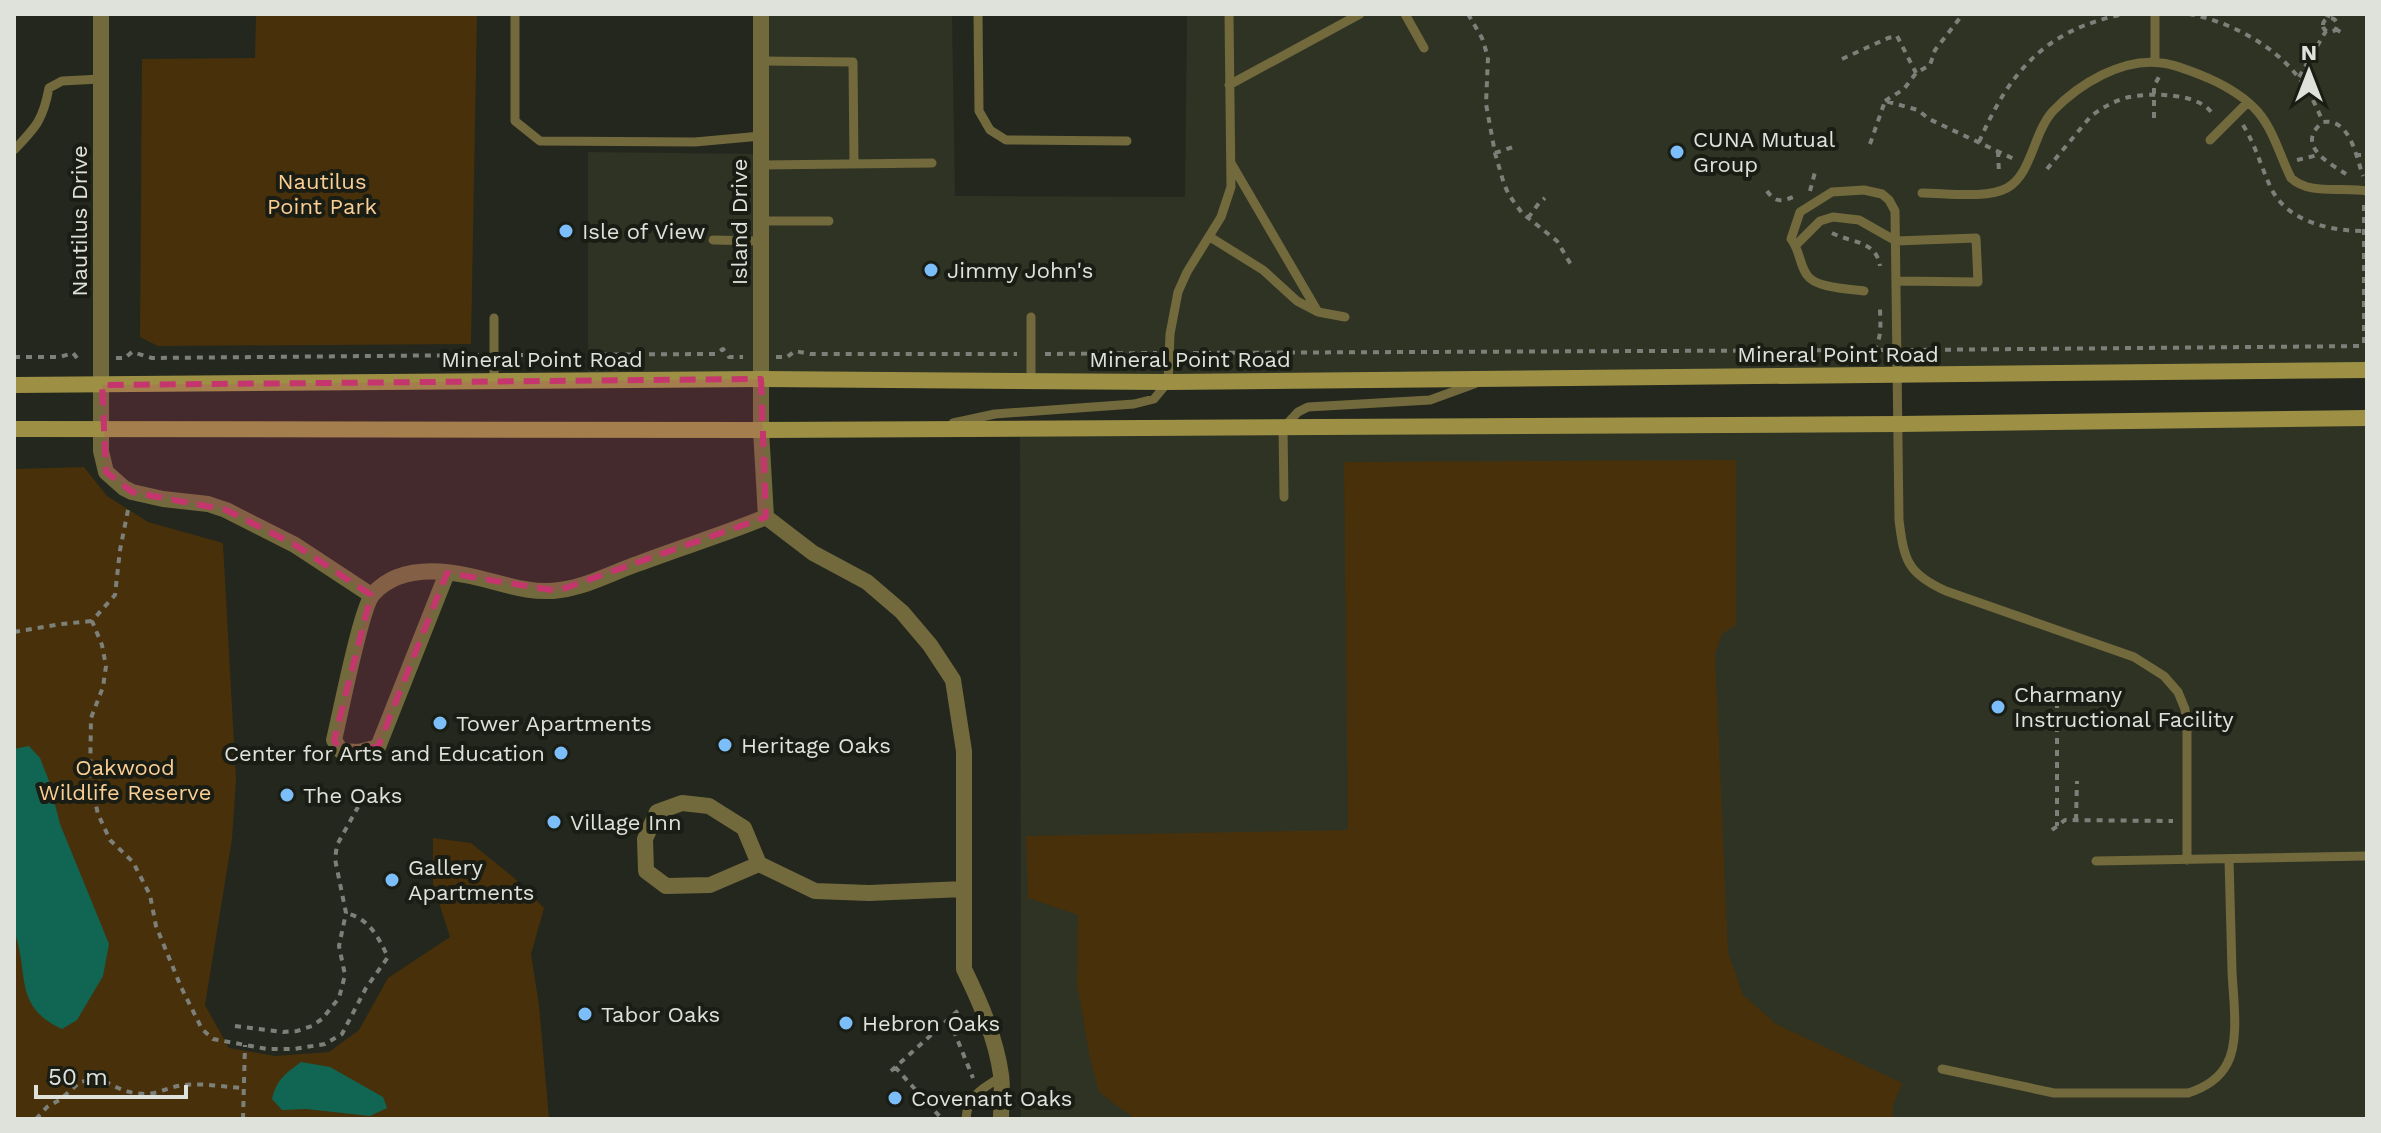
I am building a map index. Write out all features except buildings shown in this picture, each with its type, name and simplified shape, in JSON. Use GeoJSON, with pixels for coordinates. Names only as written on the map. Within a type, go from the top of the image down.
{"type":"FeatureCollection","features":[{"type":"Feature","properties":{"kind":"main road","name":"Mineral Point Road"},"geometry":{"type":"LineString","coordinates":[[14,385],[761,379],[1168,382],[2367,370]]}},
{"type":"Feature","properties":{"kind":"main road"},"geometry":{"type":"LineString","coordinates":[[14,429],[1283,428],[2367,418]]}},
{"type":"Feature","properties":{"kind":"street","name":"Nautilus Drive"},"geometry":{"type":"LineString","coordinates":[[101,14],[101,451],[103,465],[113,479],[132,492]]}},
{"type":"Feature","properties":{"kind":"street","name":"Island Drive"},"geometry":{"type":"LineString","coordinates":[[761,14],[761,430],[766,517]]}},
{"type":"Feature","properties":{"kind":"street"},"geometry":{"type":"LineString","coordinates":[[132,492],[208,504],[226,510],[295,545],[371,595]]}},
{"type":"Feature","properties":{"kind":"street"},"geometry":{"type":"LineString","coordinates":[[447,573],[378,747],[359,752],[341,751],[334,740],[361,625],[371,595],[397,576],[425,571],[447,573],[515,587],[557,591],[598,581],[766,517],[813,553],[867,582],[902,612],[930,645],[953,680],[964,751],[964,969],[993,1039],[1001,1077],[1001,1119]]}},
{"type":"Feature","properties":{"kind":"street"},"geometry":{"type":"LineString","coordinates":[[759,864],[710,885],[666,886],[646,871],[645,839],[657,812],[682,803],[709,806],[744,828],[759,864],[815,891],[869,893],[964,889]]}},
{"type":"Feature","properties":{"kind":"lane"},"geometry":{"type":"LineString","coordinates":[[515,14],[515,121],[540,141],[695,142],[761,136]]}},
{"type":"Feature","properties":{"kind":"lane"},"geometry":{"type":"LineString","coordinates":[[978,14],[979,111],[990,130],[1006,140],[1127,141]]}},
{"type":"Feature","properties":{"kind":"lane"},"geometry":{"type":"LineString","coordinates":[[930,428],[995,414],[1134,404],[1154,399],[1168,382],[1170,334],[1178,292],[1221,217],[1231,187],[1229,14]]}},
{"type":"Feature","properties":{"kind":"lane"},"geometry":{"type":"LineString","coordinates":[[1229,85],[1360,14]]}},
{"type":"Feature","properties":{"kind":"lane"},"geometry":{"type":"LineString","coordinates":[[1405,14],[1424,48]]}},
{"type":"Feature","properties":{"kind":"lane"},"geometry":{"type":"LineString","coordinates":[[2155,14],[2155,62]]}},
{"type":"Feature","properties":{"kind":"lane"},"geometry":{"type":"LineString","coordinates":[[761,61],[853,62],[854,164]]}},
{"type":"Feature","properties":{"kind":"lane"},"geometry":{"type":"LineString","coordinates":[[1922,193],[1991,193],[2006,189],[2020,178],[2051,113],[2071,95],[2096,78],[2121,68],[2155,62],[2188,69],[2216,82],[2247,103],[2267,123],[2291,178],[2298,184],[2311,188],[2365,190]]}},
{"type":"Feature","properties":{"kind":"lane"},"geometry":{"type":"LineString","coordinates":[[14,150],[37,126],[49,88],[62,81],[101,79]]}},
{"type":"Feature","properties":{"kind":"lane"},"geometry":{"type":"LineString","coordinates":[[2210,140],[2247,103]]}},
{"type":"Feature","properties":{"kind":"lane"},"geometry":{"type":"LineString","coordinates":[[1229,160],[1318,312]]}},
{"type":"Feature","properties":{"kind":"lane"},"geometry":{"type":"LineString","coordinates":[[761,165],[932,163]]}},
{"type":"Feature","properties":{"kind":"lane"},"geometry":{"type":"LineString","coordinates":[[1864,291],[1815,283],[1806,275],[1791,239],[1800,212],[1838,190],[1882,194],[1895,211],[1899,520],[1902,547],[1909,567],[1924,582],[2134,657],[2164,676],[2178,692],[2185,709],[2187,860]]}},
{"type":"Feature","properties":{"kind":"lane"},"geometry":{"type":"LineString","coordinates":[[1817,202],[1823,220]]}},
{"type":"Feature","properties":{"kind":"lane"},"geometry":{"type":"LineString","coordinates":[[1796,245],[1823,220],[1833,217],[1859,220],[1896,241],[1976,238],[1978,282],[1896,281]]}},
{"type":"Feature","properties":{"kind":"lane"},"geometry":{"type":"LineString","coordinates":[[761,221],[829,221]]}},
{"type":"Feature","properties":{"kind":"lane"},"geometry":{"type":"LineString","coordinates":[[1210,237],[1263,270],[1297,301],[1318,312],[1345,317]]}},
{"type":"Feature","properties":{"kind":"lane"},"geometry":{"type":"LineString","coordinates":[[713,240],[761,241]]}},
{"type":"Feature","properties":{"kind":"lane"},"geometry":{"type":"LineString","coordinates":[[1031,317],[1031,381]]}},
{"type":"Feature","properties":{"kind":"lane"},"geometry":{"type":"LineString","coordinates":[[494,318],[494,382]]}},
{"type":"Feature","properties":{"kind":"lane"},"geometry":{"type":"LineString","coordinates":[[1284,497],[1283,428],[1298,412],[1308,407],[1430,400],[1489,378]]}},
{"type":"Feature","properties":{"kind":"lane"},"geometry":{"type":"LineString","coordinates":[[2096,861],[2367,856]]}},
{"type":"Feature","properties":{"kind":"lane"},"geometry":{"type":"LineString","coordinates":[[1942,1069],[2054,1093],[2188,1093],[2202,1089],[2217,1078],[2228,1063],[2232,1047],[2234,1019],[2229,859]]}},
{"type":"Feature","properties":{"kind":"lane"},"geometry":{"type":"LineString","coordinates":[[966,1119],[969,1103],[979,1090],[1001,1077]]}},
{"type":"Feature","properties":{"kind":"path"},"geometry":{"type":"LineString","coordinates":[[1468,14],[1482,38],[1488,57],[1486,104],[1498,170],[1516,206],[1557,241],[1573,268]]}},
{"type":"Feature","properties":{"kind":"path"},"geometry":{"type":"LineString","coordinates":[[1870,144],[1885,101],[1904,89],[1916,73],[1930,65],[1935,50],[1963,14]]}},
{"type":"Feature","properties":{"kind":"path"},"geometry":{"type":"LineString","coordinates":[[1979,142],[1998,101],[2027,61],[2078,28],[2124,14]]}},
{"type":"Feature","properties":{"kind":"path"},"geometry":{"type":"LineString","coordinates":[[2189,14],[2240,33],[2270,51],[2299,77],[2323,122]]}},
{"type":"Feature","properties":{"kind":"path"},"geometry":{"type":"LineString","coordinates":[[2325,14],[2334,16]]}},
{"type":"Feature","properties":{"kind":"path"},"geometry":{"type":"LineString","coordinates":[[2326,31],[2324,21],[2334,16]]}},
{"type":"Feature","properties":{"kind":"path"},"geometry":{"type":"LineString","coordinates":[[2334,16],[2335,29]]}},
{"type":"Feature","properties":{"kind":"path"},"geometry":{"type":"LineString","coordinates":[[2326,31],[2335,29]]}},
{"type":"Feature","properties":{"kind":"path"},"geometry":{"type":"LineString","coordinates":[[2335,29],[2345,34]]}},
{"type":"Feature","properties":{"kind":"path"},"geometry":{"type":"LineString","coordinates":[[2299,77],[2326,31]]}},
{"type":"Feature","properties":{"kind":"path"},"geometry":{"type":"LineString","coordinates":[[1842,59],[1897,36],[1916,73]]}},
{"type":"Feature","properties":{"kind":"path"},"geometry":{"type":"LineString","coordinates":[[2154,86],[2154,118]]}},
{"type":"Feature","properties":{"kind":"path"},"geometry":{"type":"LineString","coordinates":[[2047,169],[2085,123],[2100,110],[2129,97],[2169,95],[2192,100],[2210,110],[2214,117]]}},
{"type":"Feature","properties":{"kind":"path"},"geometry":{"type":"LineString","coordinates":[[1885,101],[1918,110],[1929,119],[2015,159]]}},
{"type":"Feature","properties":{"kind":"path"},"geometry":{"type":"LineString","coordinates":[[1914,350],[2366,346],[2365,174],[2345,129],[2335,122],[2323,122],[2312,137],[2315,148],[2322,159],[2348,175]]}},
{"type":"Feature","properties":{"kind":"path"},"geometry":{"type":"LineString","coordinates":[[1495,153],[1513,147]]}},
{"type":"Feature","properties":{"kind":"path"},"geometry":{"type":"LineString","coordinates":[[1998,151],[1999,174]]}},
{"type":"Feature","properties":{"kind":"path"},"geometry":{"type":"LineString","coordinates":[[2355,155],[2367,155]]}},
{"type":"Feature","properties":{"kind":"path"},"geometry":{"type":"LineString","coordinates":[[2297,160],[2299,166]]}},
{"type":"Feature","properties":{"kind":"path"},"geometry":{"type":"LineString","coordinates":[[1815,172],[1810,189],[1817,202]]}},
{"type":"Feature","properties":{"kind":"path"},"geometry":{"type":"LineString","coordinates":[[2333,175],[2365,174]]}},
{"type":"Feature","properties":{"kind":"path"},"geometry":{"type":"LineString","coordinates":[[1767,191],[1772,198],[1784,201],[1810,189]]}},
{"type":"Feature","properties":{"kind":"path"},"geometry":{"type":"LineString","coordinates":[[1528,218],[1545,198]]}},
{"type":"Feature","properties":{"kind":"path"},"geometry":{"type":"LineString","coordinates":[[1823,220],[1834,235],[1869,246],[1879,258],[1880,280]]}},
{"type":"Feature","properties":{"kind":"path"},"geometry":{"type":"LineString","coordinates":[[1191,353],[1873,350],[1880,336],[1880,294]]}},
{"type":"Feature","properties":{"kind":"path"},"geometry":{"type":"LineString","coordinates":[[132,352],[152,358],[700,355],[715,354],[723,349],[729,357]]}},
{"type":"Feature","properties":{"kind":"path"},"geometry":{"type":"LineString","coordinates":[[795,351],[810,354],[1144,353]]}},
{"type":"Feature","properties":{"kind":"path"},"geometry":{"type":"LineString","coordinates":[[14,357],[60,357],[73,353]]}},
{"type":"Feature","properties":{"kind":"path"},"geometry":{"type":"LineString","coordinates":[[14,632],[92,621],[115,595],[132,492]]}},
{"type":"Feature","properties":{"kind":"path"},"geometry":{"type":"LineString","coordinates":[[92,621],[102,645],[106,666],[103,687],[91,718],[90,780],[98,814],[110,840],[133,862],[150,895],[156,926],[202,1029],[213,1039],[267,1049],[325,1044],[342,1034],[366,988],[388,957],[368,924],[358,916],[346,913]]}},
{"type":"Feature","properties":{"kind":"path"},"geometry":{"type":"LineString","coordinates":[[2057,702],[2054,828],[2065,820],[2187,821]]}},
{"type":"Feature","properties":{"kind":"path"},"geometry":{"type":"LineString","coordinates":[[2076,820],[2077,781]]}},
{"type":"Feature","properties":{"kind":"path"},"geometry":{"type":"LineString","coordinates":[[235,1026],[297,1031],[322,1019],[339,998],[345,975],[339,946],[346,913],[335,859],[337,845],[358,807]]}},
{"type":"Feature","properties":{"kind":"path"},"geometry":{"type":"LineString","coordinates":[[942,1119],[893,1069],[961,1008]]}},
{"type":"Feature","properties":{"kind":"path"},"geometry":{"type":"LineString","coordinates":[[949,1019],[974,1081],[970,1086]]}},
{"type":"Feature","properties":{"kind":"path"},"geometry":{"type":"LineString","coordinates":[[243,1119],[245,1045]]}},
{"type":"Feature","properties":{"kind":"path"},"geometry":{"type":"LineString","coordinates":[[36,1119],[80,1082],[100,1078],[113,1087],[133,1093],[153,1093],[190,1084],[243,1088]]}},
{"type":"Feature","properties":{"kind":"highlighted area"},"geometry":{"type":"Polygon","coordinates":[[[761,379],[766,517],[557,591],[447,573],[378,747],[341,751],[334,740],[371,595],[295,545],[226,510],[132,492],[106,472],[102,385],[761,379]]]}},
{"type":"Feature","properties":{"kind":"shaded area"},"geometry":{"type":"Polygon","coordinates":[[[761,14],[952,14],[955,196],[1185,197],[1187,14],[2367,14],[2367,370],[588,381],[588,152],[761,154],[761,14]]]}},
{"type":"Feature","properties":{"kind":"shaded area"},"geometry":{"type":"Polygon","coordinates":[[[2367,418],[2367,1119],[1021,1119],[1020,429],[2367,418]]]}},
{"type":"Feature","properties":{"kind":"shaded area"},"geometry":{"type":"Polygon","coordinates":[[[29,746],[40,758],[60,824],[109,944],[103,976],[77,1020],[62,1029],[46,1020],[29,999],[14,931],[14,749],[29,746]]]}},
{"type":"Feature","properties":{"kind":"shaded area"},"geometry":{"type":"Polygon","coordinates":[[[301,1062],[330,1067],[383,1097],[387,1108],[370,1116],[306,1109],[282,1110],[272,1099],[276,1086],[301,1062]]]}},
{"type":"Feature","properties":{"kind":"green space","name":"Nautilus Point Park"},"geometry":{"type":"Polygon","coordinates":[[[256,14],[477,14],[471,344],[158,346],[140,337],[142,59],[255,58],[256,14]]]}},
{"type":"Feature","properties":{"kind":"green space"},"geometry":{"type":"Polygon","coordinates":[[[1736,460],[1736,625],[1722,634],[1715,654],[1728,953],[1743,995],[1776,1024],[1902,1083],[1893,1106],[1892,1119],[1135,1119],[1099,1092],[1077,984],[1078,915],[1028,898],[1026,836],[1348,830],[1344,462],[1736,460]]]}},
{"type":"Feature","properties":{"kind":"green space","name":"Oakwood Wildlife Reserve"},"geometry":{"type":"Polygon","coordinates":[[[84,467],[107,496],[148,522],[223,543],[236,780],[232,839],[205,1005],[229,1048],[275,1056],[329,1052],[359,1030],[388,978],[450,937],[433,884],[433,838],[471,843],[512,876],[544,908],[531,954],[539,1005],[549,1119],[14,1119],[14,469],[84,467]]]}},
{"type":"Feature","properties":{"kind":"place","name":"CUNA Mutual Group"},"geometry":{"type":"Point","coordinates":[1677,152]}},
{"type":"Feature","properties":{"kind":"place","name":"Isle of View"},"geometry":{"type":"Point","coordinates":[566,231]}},
{"type":"Feature","properties":{"kind":"place","name":"Jimmy John's"},"geometry":{"type":"Point","coordinates":[931,270]}},
{"type":"Feature","properties":{"kind":"place","name":"Charmany Instructional Facility"},"geometry":{"type":"Point","coordinates":[1998,707]}},
{"type":"Feature","properties":{"kind":"place","name":"Tower Apartments"},"geometry":{"type":"Point","coordinates":[440,723]}},
{"type":"Feature","properties":{"kind":"place","name":"Heritage Oaks"},"geometry":{"type":"Point","coordinates":[725,745]}},
{"type":"Feature","properties":{"kind":"place","name":"Center for Arts and Education"},"geometry":{"type":"Point","coordinates":[561,753]}},
{"type":"Feature","properties":{"kind":"place","name":"The Oaks"},"geometry":{"type":"Point","coordinates":[287,795]}},
{"type":"Feature","properties":{"kind":"place","name":"Village Inn"},"geometry":{"type":"Point","coordinates":[554,822]}},
{"type":"Feature","properties":{"kind":"place","name":"Gallery Apartments"},"geometry":{"type":"Point","coordinates":[392,880]}},
{"type":"Feature","properties":{"kind":"place","name":"Tabor Oaks"},"geometry":{"type":"Point","coordinates":[585,1014]}},
{"type":"Feature","properties":{"kind":"place","name":"Hebron Oaks"},"geometry":{"type":"Point","coordinates":[846,1023]}},
{"type":"Feature","properties":{"kind":"place","name":"Covenant Oaks"},"geometry":{"type":"Point","coordinates":[895,1098]}}]}
